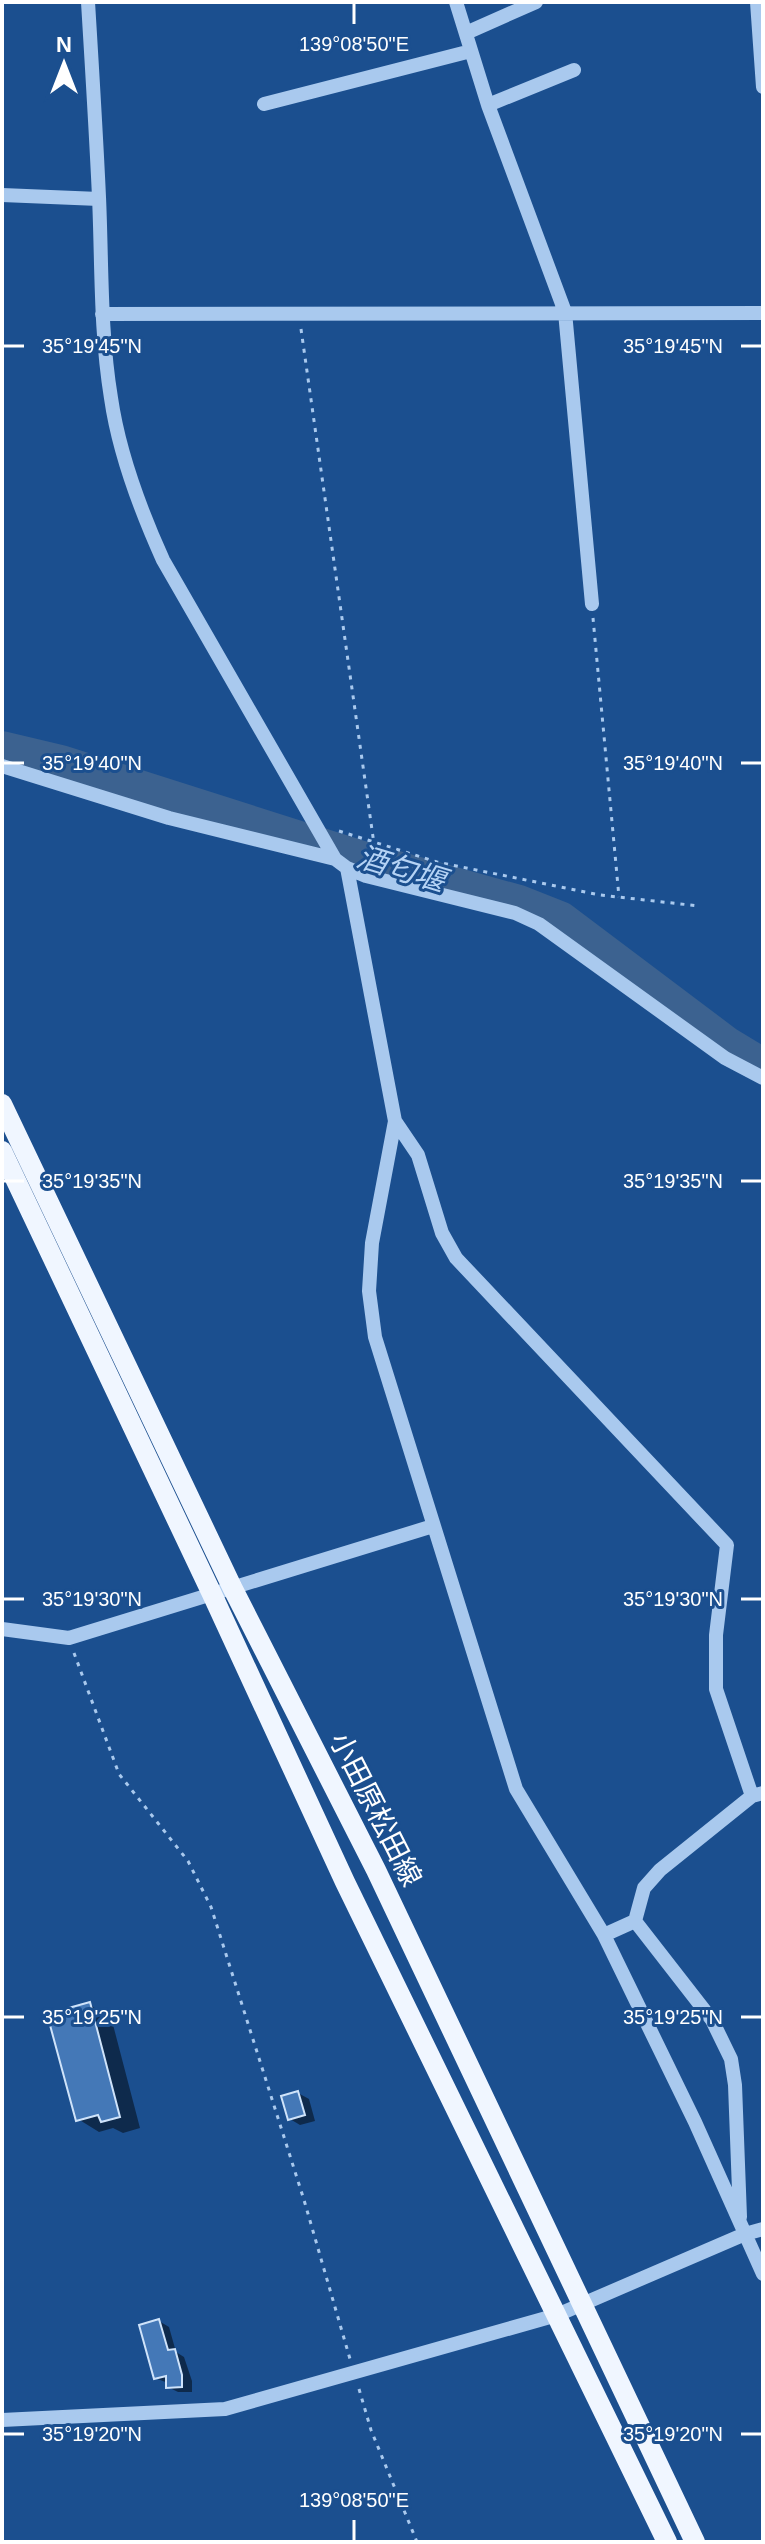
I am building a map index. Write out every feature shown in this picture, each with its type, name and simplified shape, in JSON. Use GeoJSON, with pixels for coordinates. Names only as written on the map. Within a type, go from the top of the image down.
{"type":"FeatureCollection","features":[{"type":"Feature","properties":{"kind":"main road","name":"小田原松田線"},"geometry":{"type":"LineString","coordinates":[[2,1104],[232,1587],[376,1870],[695,2542]]}},
{"type":"Feature","properties":{"kind":"main road","name":"小田原松田線"},"geometry":{"type":"LineString","coordinates":[[2,1151],[345,1882],[667,2542]]}},
{"type":"Feature","properties":{"kind":"street"},"geometry":{"type":"LineString","coordinates":[[88,2],[102,314],[111,400],[129,474],[143,515],[163,560],[341,863],[395,1121],[418,1155],[442,1233],[456,1258],[727,1545],[716,1635],[716,1689],[758,1794],[660,1870],[644,1888],[635,1921]]}},
{"type":"Feature","properties":{"kind":"street"},"geometry":{"type":"LineString","coordinates":[[456,2],[488,105],[565,312],[592,604]]}},
{"type":"Feature","properties":{"kind":"street"},"geometry":{"type":"LineString","coordinates":[[466,33],[536,2]]}},
{"type":"Feature","properties":{"kind":"street"},"geometry":{"type":"LineString","coordinates":[[757,2],[763,87]]}},
{"type":"Feature","properties":{"kind":"street"},"geometry":{"type":"LineString","coordinates":[[264,104],[471,51]]}},
{"type":"Feature","properties":{"kind":"street"},"geometry":{"type":"LineString","coordinates":[[488,105],[574,70]]}},
{"type":"Feature","properties":{"kind":"street"},"geometry":{"type":"LineString","coordinates":[[2,195],[99,199]]}},
{"type":"Feature","properties":{"kind":"street"},"geometry":{"type":"LineString","coordinates":[[102,314],[763,313]]}},
{"type":"Feature","properties":{"kind":"street"},"geometry":{"type":"LineString","coordinates":[[2,766],[169,818],[341,863],[366,876],[515,913],[539,924],[725,1058],[763,1078]]}},
{"type":"Feature","properties":{"kind":"street"},"geometry":{"type":"LineString","coordinates":[[395,1121],[372,1243],[369,1291],[375,1337],[516,1789],[604,1935],[695,2122],[763,2274]]}},
{"type":"Feature","properties":{"kind":"street"},"geometry":{"type":"LineString","coordinates":[[2,1629],[69,1638],[433,1526]]}},
{"type":"Feature","properties":{"kind":"street"},"geometry":{"type":"LineString","coordinates":[[604,1935],[635,1921]]}},
{"type":"Feature","properties":{"kind":"street"},"geometry":{"type":"LineString","coordinates":[[635,1921],[712,2020],[731,2059],[743,2230]]}},
{"type":"Feature","properties":{"kind":"street"},"geometry":{"type":"LineString","coordinates":[[2,2420],[225,2409],[557,2315],[743,2230],[763,2229]]}},
{"type":"Feature","properties":{"kind":"path"},"geometry":{"type":"LineString","coordinates":[[299,313],[374,844]]}},
{"type":"Feature","properties":{"kind":"path"},"geometry":{"type":"LineString","coordinates":[[592,604],[619,897]]}},
{"type":"Feature","properties":{"kind":"path"},"geometry":{"type":"LineString","coordinates":[[313,820],[374,844],[437,862],[619,897],[699,906]]}},
{"type":"Feature","properties":{"kind":"path"},"geometry":{"type":"LineString","coordinates":[[69,1638],[119,1774],[188,1861],[211,1907],[304,2200],[371,2430],[417,2542]]}},
{"type":"Feature","properties":{"kind":"building"},"geometry":{"type":"Polygon","coordinates":[[[90,2002],[120,2117],[101,2122],[98,2115],[76,2121],[47,2014],[90,2002]]]}},
{"type":"Feature","properties":{"kind":"building"},"geometry":{"type":"Polygon","coordinates":[[[298,2091],[305,2115],[288,2120],[281,2096],[298,2091]]]}},
{"type":"Feature","properties":{"kind":"building"},"geometry":{"type":"Polygon","coordinates":[[[159,2319],[168,2350],[175,2349],[182,2387],[166,2388],[166,2376],[154,2379],[139,2325],[159,2319]]]}},
{"type":"Feature","properties":{"kind":"waterway","name":"酒匂堰"},"geometry":{"type":"LineString","coordinates":[[2,747],[61,761],[372,860],[519,901],[562,918],[728,1043],[763,1064]]}}]}
